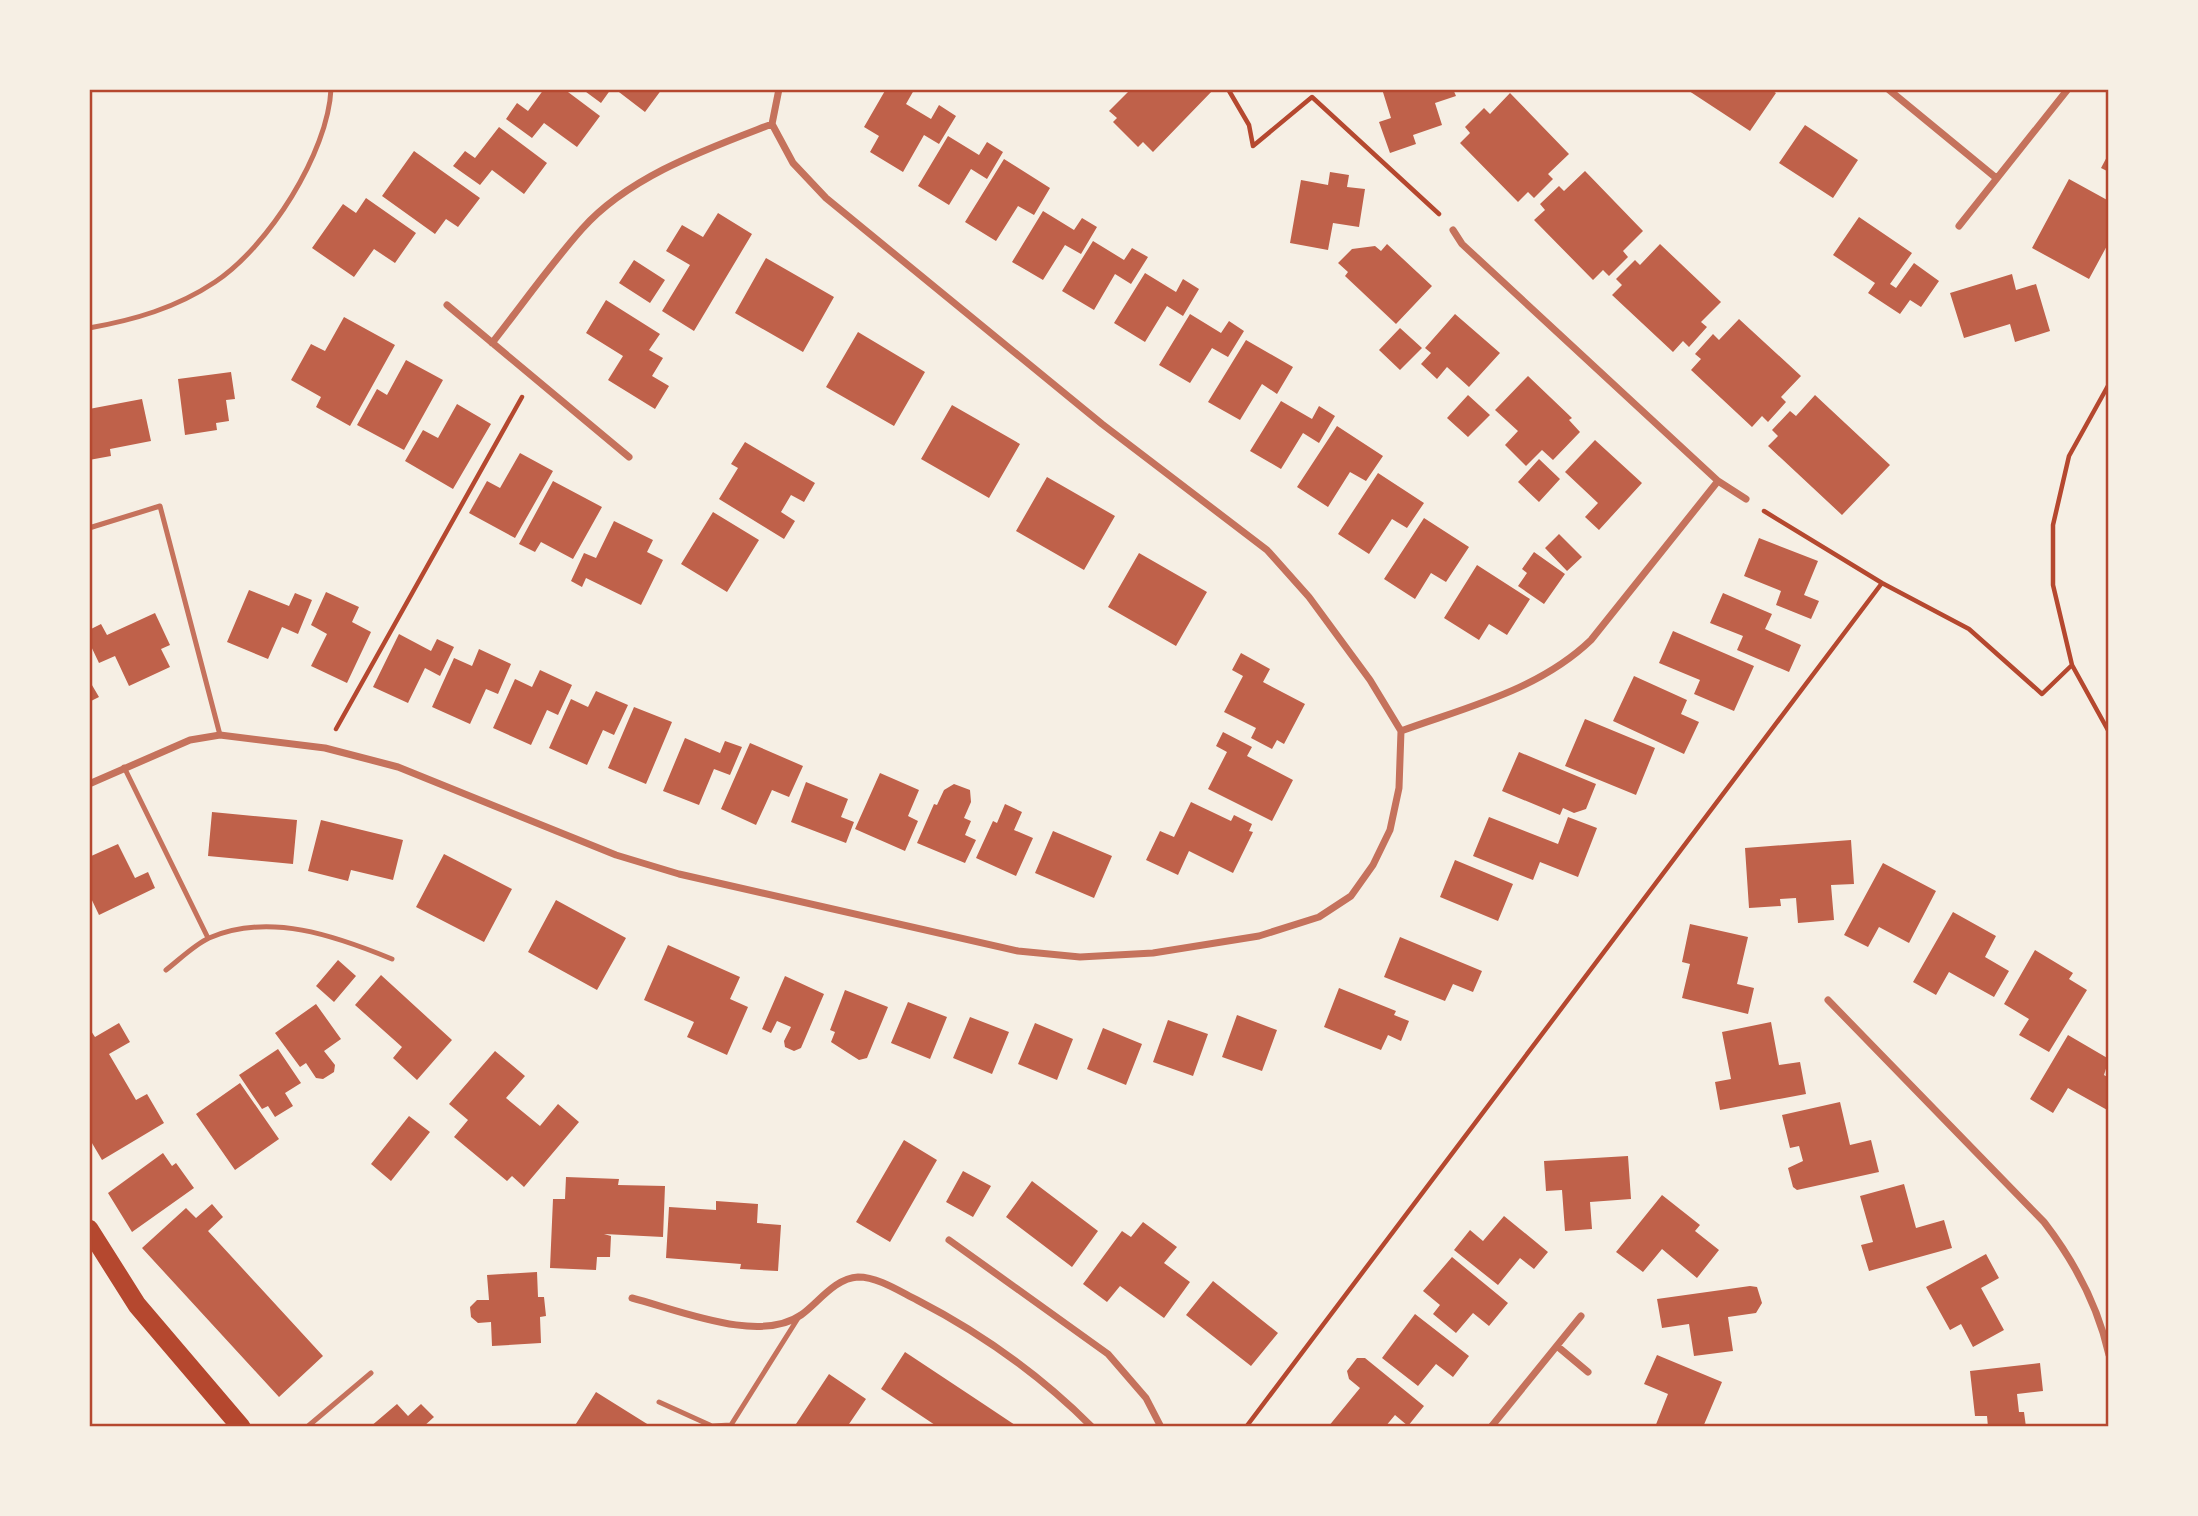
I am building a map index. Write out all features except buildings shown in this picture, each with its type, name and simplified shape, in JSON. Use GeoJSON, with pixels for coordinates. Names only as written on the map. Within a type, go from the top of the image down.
{"type":"FeatureCollection","features":[{"type":"Feature","properties":{"kind":"highway"},"geometry":{"type":"LineString","coordinates":[[89,1229],[137,1306],[241,1427]]}},
{"type":"Feature","properties":{"kind":"street"},"geometry":{"type":"LineString","coordinates":[[89,784],[190,740],[220,735],[325,748],[398,767],[616,855],[679,874],[1018,951],[1080,957],[1153,953],[1259,936],[1319,917],[1351,896],[1373,865],[1390,830],[1399,788],[1401,731],[1370,680],[1309,597],[1267,550],[1102,424],[826,198],[793,163],[772,124],[779,89]]}},
{"type":"Feature","properties":{"kind":"street"},"geometry":{"type":"LineString","coordinates":[[1888,89],[1995,177]]}},
{"type":"Feature","properties":{"kind":"street"},"geometry":{"type":"LineString","coordinates":[[1959,226],[1995,177],[2068,89]]}},
{"type":"Feature","properties":{"kind":"street"},"geometry":{"type":"LineString","coordinates":[[492,343],[583,228],[608,205],[639,183],[772,124]]}},
{"type":"Feature","properties":{"kind":"street"},"geometry":{"type":"LineString","coordinates":[[1453,230],[1462,244],[1718,481],[1746,499]]}},
{"type":"Feature","properties":{"kind":"street"},"geometry":{"type":"LineString","coordinates":[[447,305],[629,457]]}},
{"type":"Feature","properties":{"kind":"street"},"geometry":{"type":"LineString","coordinates":[[1401,731],[1531,683],[1570,660],[1591,640],[1718,481]]}},
{"type":"Feature","properties":{"kind":"street"},"geometry":{"type":"LineString","coordinates":[[1828,1000],[2044,1222],[2069,1255],[2092,1303],[2109,1354]]}},
{"type":"Feature","properties":{"kind":"street"},"geometry":{"type":"LineString","coordinates":[[949,1240],[1108,1354],[1146,1398],[1161,1427]]}},
{"type":"Feature","properties":{"kind":"street"},"geometry":{"type":"LineString","coordinates":[[632,1298],[749,1328],[775,1326],[800,1315],[828,1290],[856,1277],[883,1282],[975,1330],[1058,1393],[1093,1427]]}},
{"type":"Feature","properties":{"kind":"street"},"geometry":{"type":"LineString","coordinates":[[1491,1427],[1581,1316]]}},
{"type":"Feature","properties":{"kind":"street"},"geometry":{"type":"LineString","coordinates":[[1557,1346],[1588,1372]]}},
{"type":"Feature","properties":{"kind":"lane"},"geometry":{"type":"LineString","coordinates":[[89,328],[135,320],[175,305],[217,281],[250,249],[289,202],[317,154],[330,113],[331,89]]}},
{"type":"Feature","properties":{"kind":"lane"},"geometry":{"type":"LineString","coordinates":[[89,528],[160,506],[220,735]]}},
{"type":"Feature","properties":{"kind":"lane"},"geometry":{"type":"LineString","coordinates":[[124,768],[208,938]]}},
{"type":"Feature","properties":{"kind":"lane"},"geometry":{"type":"LineString","coordinates":[[166,970],[208,938],[246,930],[284,928],[319,932],[392,959]]}},
{"type":"Feature","properties":{"kind":"lane"},"geometry":{"type":"LineString","coordinates":[[659,1402],[712,1426],[731,1425],[800,1315]]}},
{"type":"Feature","properties":{"kind":"lane"},"geometry":{"type":"LineString","coordinates":[[307,1427],[370,1373]]}},
{"type":"Feature","properties":{"kind":"path"},"geometry":{"type":"LineString","coordinates":[[1228,89],[1249,125],[1253,146],[1312,97],[1425,199],[1453,230]]}},
{"type":"Feature","properties":{"kind":"path"},"geometry":{"type":"LineString","coordinates":[[325,748],[533,377]]}},
{"type":"Feature","properties":{"kind":"path"},"geometry":{"type":"LineString","coordinates":[[2109,384],[2069,456],[2053,525],[2053,586],[2072,665],[2109,732]]}},
{"type":"Feature","properties":{"kind":"path"},"geometry":{"type":"LineString","coordinates":[[2100,398],[2109,398]]}},
{"type":"Feature","properties":{"kind":"path"},"geometry":{"type":"LineString","coordinates":[[1746,499],[1882,583],[1969,629],[2042,694],[2072,665]]}},
{"type":"Feature","properties":{"kind":"path"},"geometry":{"type":"LineString","coordinates":[[1245,1427],[1882,583]]}}]}
